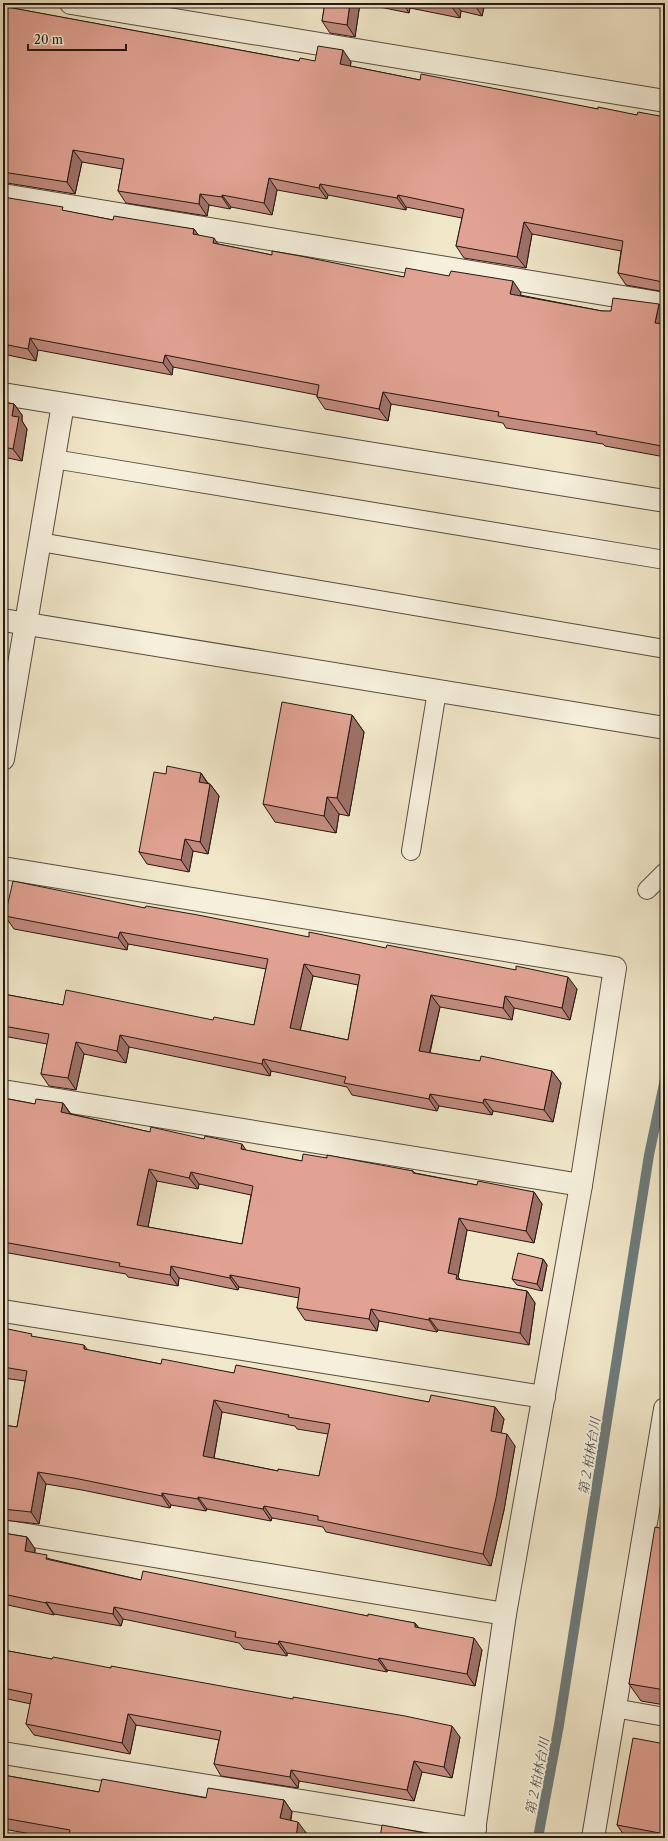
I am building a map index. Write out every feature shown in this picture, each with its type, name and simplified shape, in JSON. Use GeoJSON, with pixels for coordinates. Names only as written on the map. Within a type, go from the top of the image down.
{"type":"FeatureCollection","features":[{"type":"Feature","properties":{"kind":"street"},"geometry":{"type":"LineString","coordinates":[[71,3],[665,101]]}},
{"type":"Feature","properties":{"kind":"street"},"geometry":{"type":"LineString","coordinates":[[3,195],[665,304]]}},
{"type":"Feature","properties":{"kind":"street"},"geometry":{"type":"LineString","coordinates":[[3,394],[665,501]]}},
{"type":"Feature","properties":{"kind":"street"},"geometry":{"type":"LineString","coordinates":[[3,759],[63,404]]}},
{"type":"Feature","properties":{"kind":"street"},"geometry":{"type":"LineString","coordinates":[[3,620],[665,728]]}},
{"type":"Feature","properties":{"kind":"street"},"geometry":{"type":"LineString","coordinates":[[3,868],[615,968],[581,1185],[505,1614],[474,1834],[3,1753]]}},
{"type":"Feature","properties":{"kind":"street"},"geometry":{"type":"LineString","coordinates":[[3,1091],[581,1185]]}},
{"type":"Feature","properties":{"kind":"street"},"geometry":{"type":"LineString","coordinates":[[3,1311],[544,1397]]}},
{"type":"Feature","properties":{"kind":"street"},"geometry":{"type":"LineString","coordinates":[[593,1838],[665,1409]]}},
{"type":"Feature","properties":{"kind":"street"},"geometry":{"type":"LineString","coordinates":[[3,1531],[505,1614]]}},
{"type":"Feature","properties":{"kind":"lane"},"geometry":{"type":"LineString","coordinates":[[54,459],[665,560]]}},
{"type":"Feature","properties":{"kind":"lane"},"geometry":{"type":"LineString","coordinates":[[40,542],[665,649]]}},
{"type":"Feature","properties":{"kind":"lane"},"geometry":{"type":"LineString","coordinates":[[411,851],[437,691]]}},
{"type":"Feature","properties":{"kind":"lane"},"geometry":{"type":"LineString","coordinates":[[647,890],[665,872]]}},
{"type":"Feature","properties":{"kind":"lane"},"geometry":{"type":"LineString","coordinates":[[614,1708],[665,1717]]}},
{"type":"Feature","properties":{"kind":"building"},"geometry":{"type":"Polygon","coordinates":[[[3,3],[8,3],[7,7],[299,61],[300,58],[315,61],[318,46],[343,50],[340,64],[420,80],[421,74],[598,109],[598,107],[637,115],[638,112],[665,117],[665,273],[663,282],[618,273],[623,241],[524,222],[517,257],[456,246],[464,209],[398,195],[397,198],[320,184],[319,188],[269,178],[264,203],[222,195],[222,197],[200,194],[199,204],[118,191],[124,159],[73,150],[67,182],[3,172],[3,145],[5,134],[3,133],[3,3]]]}},
{"type":"Feature","properties":{"kind":"building"},"geometry":{"type":"Polygon","coordinates":[[[325,3],[350,3],[347,25],[322,21],[325,3]]]}},
{"type":"Feature","properties":{"kind":"building"},"geometry":{"type":"Polygon","coordinates":[[[435,3],[452,3],[451,6],[435,3]]]}},
{"type":"Feature","properties":{"kind":"building"},"geometry":{"type":"Polygon","coordinates":[[[3,197],[63,207],[62,210],[113,220],[114,216],[194,229],[193,234],[214,238],[213,243],[272,255],[272,251],[404,277],[406,268],[449,276],[451,271],[513,281],[510,294],[602,311],[611,311],[613,298],[659,304],[655,323],[665,324],[665,430],[662,446],[596,434],[597,432],[498,416],[499,412],[383,392],[379,409],[317,397],[319,385],[165,355],[163,363],[30,338],[28,349],[3,344],[3,197]]]}},
{"type":"Feature","properties":{"kind":"building"},"geometry":{"type":"Polygon","coordinates":[[[3,402],[14,404],[12,416],[19,417],[13,449],[3,447],[3,402]]]}},
{"type":"Feature","properties":{"kind":"building"},"geometry":{"type":"Polygon","coordinates":[[[282,702],[352,715],[337,798],[327,797],[324,816],[263,804],[282,702]]]}},
{"type":"Feature","properties":{"kind":"building"},"geometry":{"type":"Polygon","coordinates":[[[167,766],[201,773],[199,782],[210,784],[200,842],[185,839],[181,860],[139,852],[154,772],[166,774],[167,766]]]}},
{"type":"Feature","properties":{"kind":"building"},"geometry":{"type":"Polygon","coordinates":[[[13,881],[145,908],[146,906],[198,915],[309,937],[309,932],[386,948],[387,945],[516,970],[516,966],[568,977],[562,1008],[505,996],[503,1008],[431,995],[419,1051],[480,1061],[481,1056],[552,1071],[544,1110],[484,1099],[483,1103],[430,1094],[429,1099],[344,1083],[346,1077],[263,1059],[262,1064],[120,1035],[117,1051],[76,1042],[68,1078],[41,1074],[49,1034],[3,1026],[3,994],[63,1005],[66,990],[213,1020],[214,1017],[254,1025],[268,959],[120,932],[118,938],[5,916],[13,881]],[[304,964],[290,1028],[348,1040],[360,975],[304,964]]]}},
{"type":"Feature","properties":{"kind":"building"},"geometry":{"type":"Polygon","coordinates":[[[3,1098],[35,1104],[36,1099],[63,1103],[61,1112],[150,1132],[151,1127],[204,1139],[205,1136],[242,1144],[241,1149],[302,1161],[303,1154],[327,1158],[327,1155],[477,1185],[478,1181],[534,1192],[526,1231],[459,1218],[448,1273],[457,1275],[456,1279],[527,1291],[520,1333],[429,1318],[429,1320],[371,1309],[369,1319],[297,1308],[300,1288],[230,1275],[230,1278],[171,1266],[170,1275],[119,1266],[120,1263],[3,1242],[3,1098]],[[149,1169],[137,1225],[242,1244],[253,1186],[191,1172],[189,1178],[149,1169]]]}},
{"type":"Feature","properties":{"kind":"building"},"geometry":{"type":"Polygon","coordinates":[[[518,1253],[543,1259],[537,1284],[512,1279],[518,1253]]]}},
{"type":"Feature","properties":{"kind":"building"},"geometry":{"type":"Polygon","coordinates":[[[3,1328],[32,1334],[31,1336],[84,1345],[84,1349],[161,1364],[162,1359],[234,1373],[236,1365],[429,1402],[431,1395],[495,1407],[491,1431],[507,1434],[496,1498],[483,1554],[318,1520],[318,1516],[264,1506],[263,1509],[198,1497],[198,1499],[162,1493],[162,1496],[38,1472],[31,1512],[3,1509],[3,1425],[17,1427],[27,1371],[3,1367],[3,1328]],[[214,1400],[203,1456],[278,1471],[278,1469],[319,1476],[330,1424],[288,1417],[289,1415],[214,1400]]]}},
{"type":"Feature","properties":{"kind":"building"},"geometry":{"type":"Polygon","coordinates":[[[655,1527],[665,1529],[665,1690],[629,1684],[655,1527]]]}},
{"type":"Feature","properties":{"kind":"building"},"geometry":{"type":"Polygon","coordinates":[[[3,1533],[27,1537],[25,1551],[47,1555],[46,1559],[141,1580],[143,1571],[368,1616],[368,1614],[415,1623],[415,1627],[474,1638],[467,1674],[379,1658],[378,1660],[279,1641],[278,1644],[235,1637],[236,1632],[114,1607],[113,1614],[3,1594],[3,1533]]]}},
{"type":"Feature","properties":{"kind":"building"},"geometry":{"type":"Polygon","coordinates":[[[3,1650],[52,1659],[53,1657],[111,1668],[111,1666],[293,1699],[293,1697],[405,1716],[452,1726],[444,1767],[414,1761],[407,1790],[291,1770],[290,1777],[214,1764],[221,1731],[128,1714],[122,1743],[26,1724],[32,1694],[3,1688],[3,1650]]]}},
{"type":"Feature","properties":{"kind":"building"},"geometry":{"type":"Polygon","coordinates":[[[633,1738],[665,1744],[665,1834],[617,1825],[633,1738]]]}},
{"type":"Feature","properties":{"kind":"building"},"geometry":{"type":"Polygon","coordinates":[[[3,1775],[99,1792],[102,1779],[206,1798],[208,1788],[284,1800],[280,1818],[298,1822],[296,1838],[69,1838],[70,1830],[3,1818],[3,1775]]]}},
{"type":"Feature","properties":{"kind":"building"},"geometry":{"type":"Polygon","coordinates":[[[382,1825],[425,1833],[424,1838],[380,1838],[382,1825]]]}},
{"type":"Feature","properties":{"kind":"waterway","name":"第２柏林台川"},"geometry":{"type":"LineString","coordinates":[[538,1838],[559,1725],[649,1155],[665,1079]]}}]}
